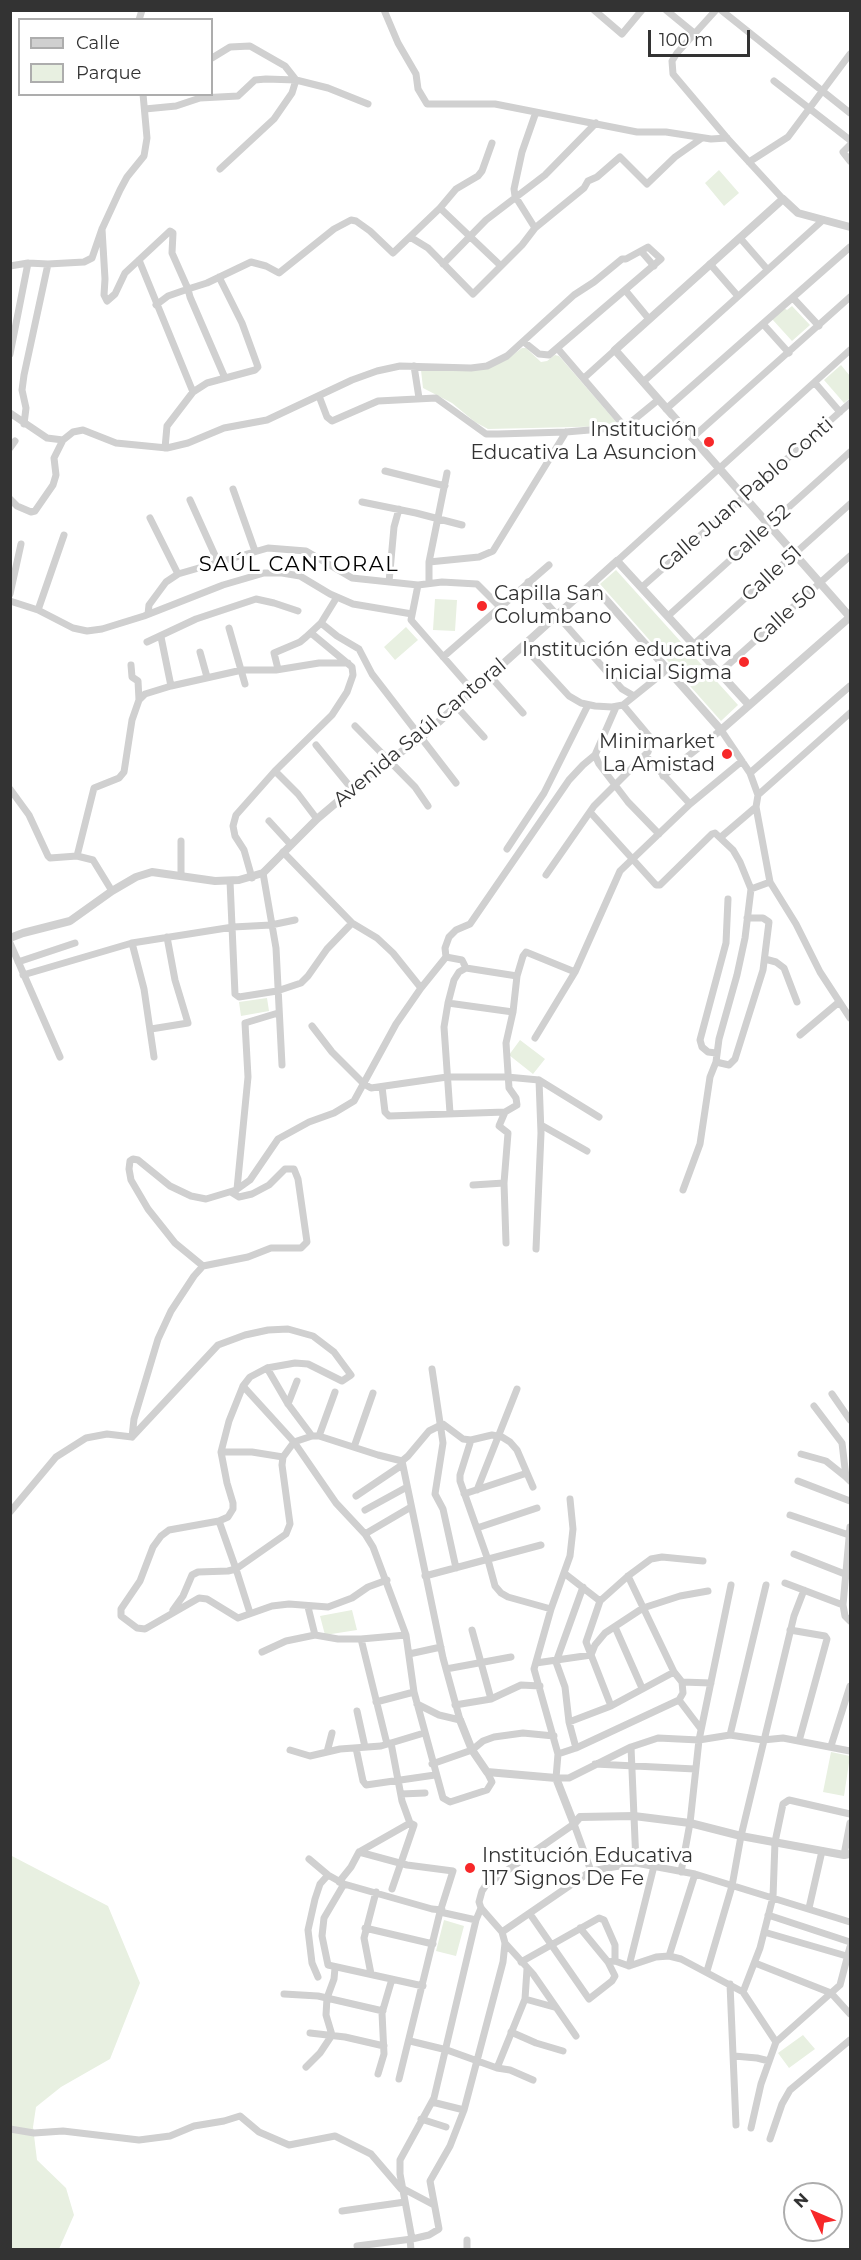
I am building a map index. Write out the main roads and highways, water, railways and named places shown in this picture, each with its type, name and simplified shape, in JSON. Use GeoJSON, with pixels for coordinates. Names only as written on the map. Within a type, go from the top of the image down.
{"type":"FeatureCollection","features":[{"type":"Feature","properties":{"kind":"place","name":"Institución Educativa La Asuncion"},"geometry":{"type":"Point","coordinates":[709,442]}},
{"type":"Feature","properties":{"kind":"place","name":"Capilla San Columbano"},"geometry":{"type":"Point","coordinates":[482,606]}},
{"type":"Feature","properties":{"kind":"place","name":"Institución educativa inicial Sigma"},"geometry":{"type":"Point","coordinates":[744,662]}},
{"type":"Feature","properties":{"kind":"place","name":"Minimarket La Amistad"},"geometry":{"type":"Point","coordinates":[727,754]}},
{"type":"Feature","properties":{"kind":"place","name":"Institución Educativa 117 Signos De Fe"},"geometry":{"type":"Point","coordinates":[470,1868]}},
{"type":"Feature","properties":{"kind":"district","name":"SAÚL CANTORAL"},"geometry":{"type":"Point","coordinates":[299,565]}}]}
